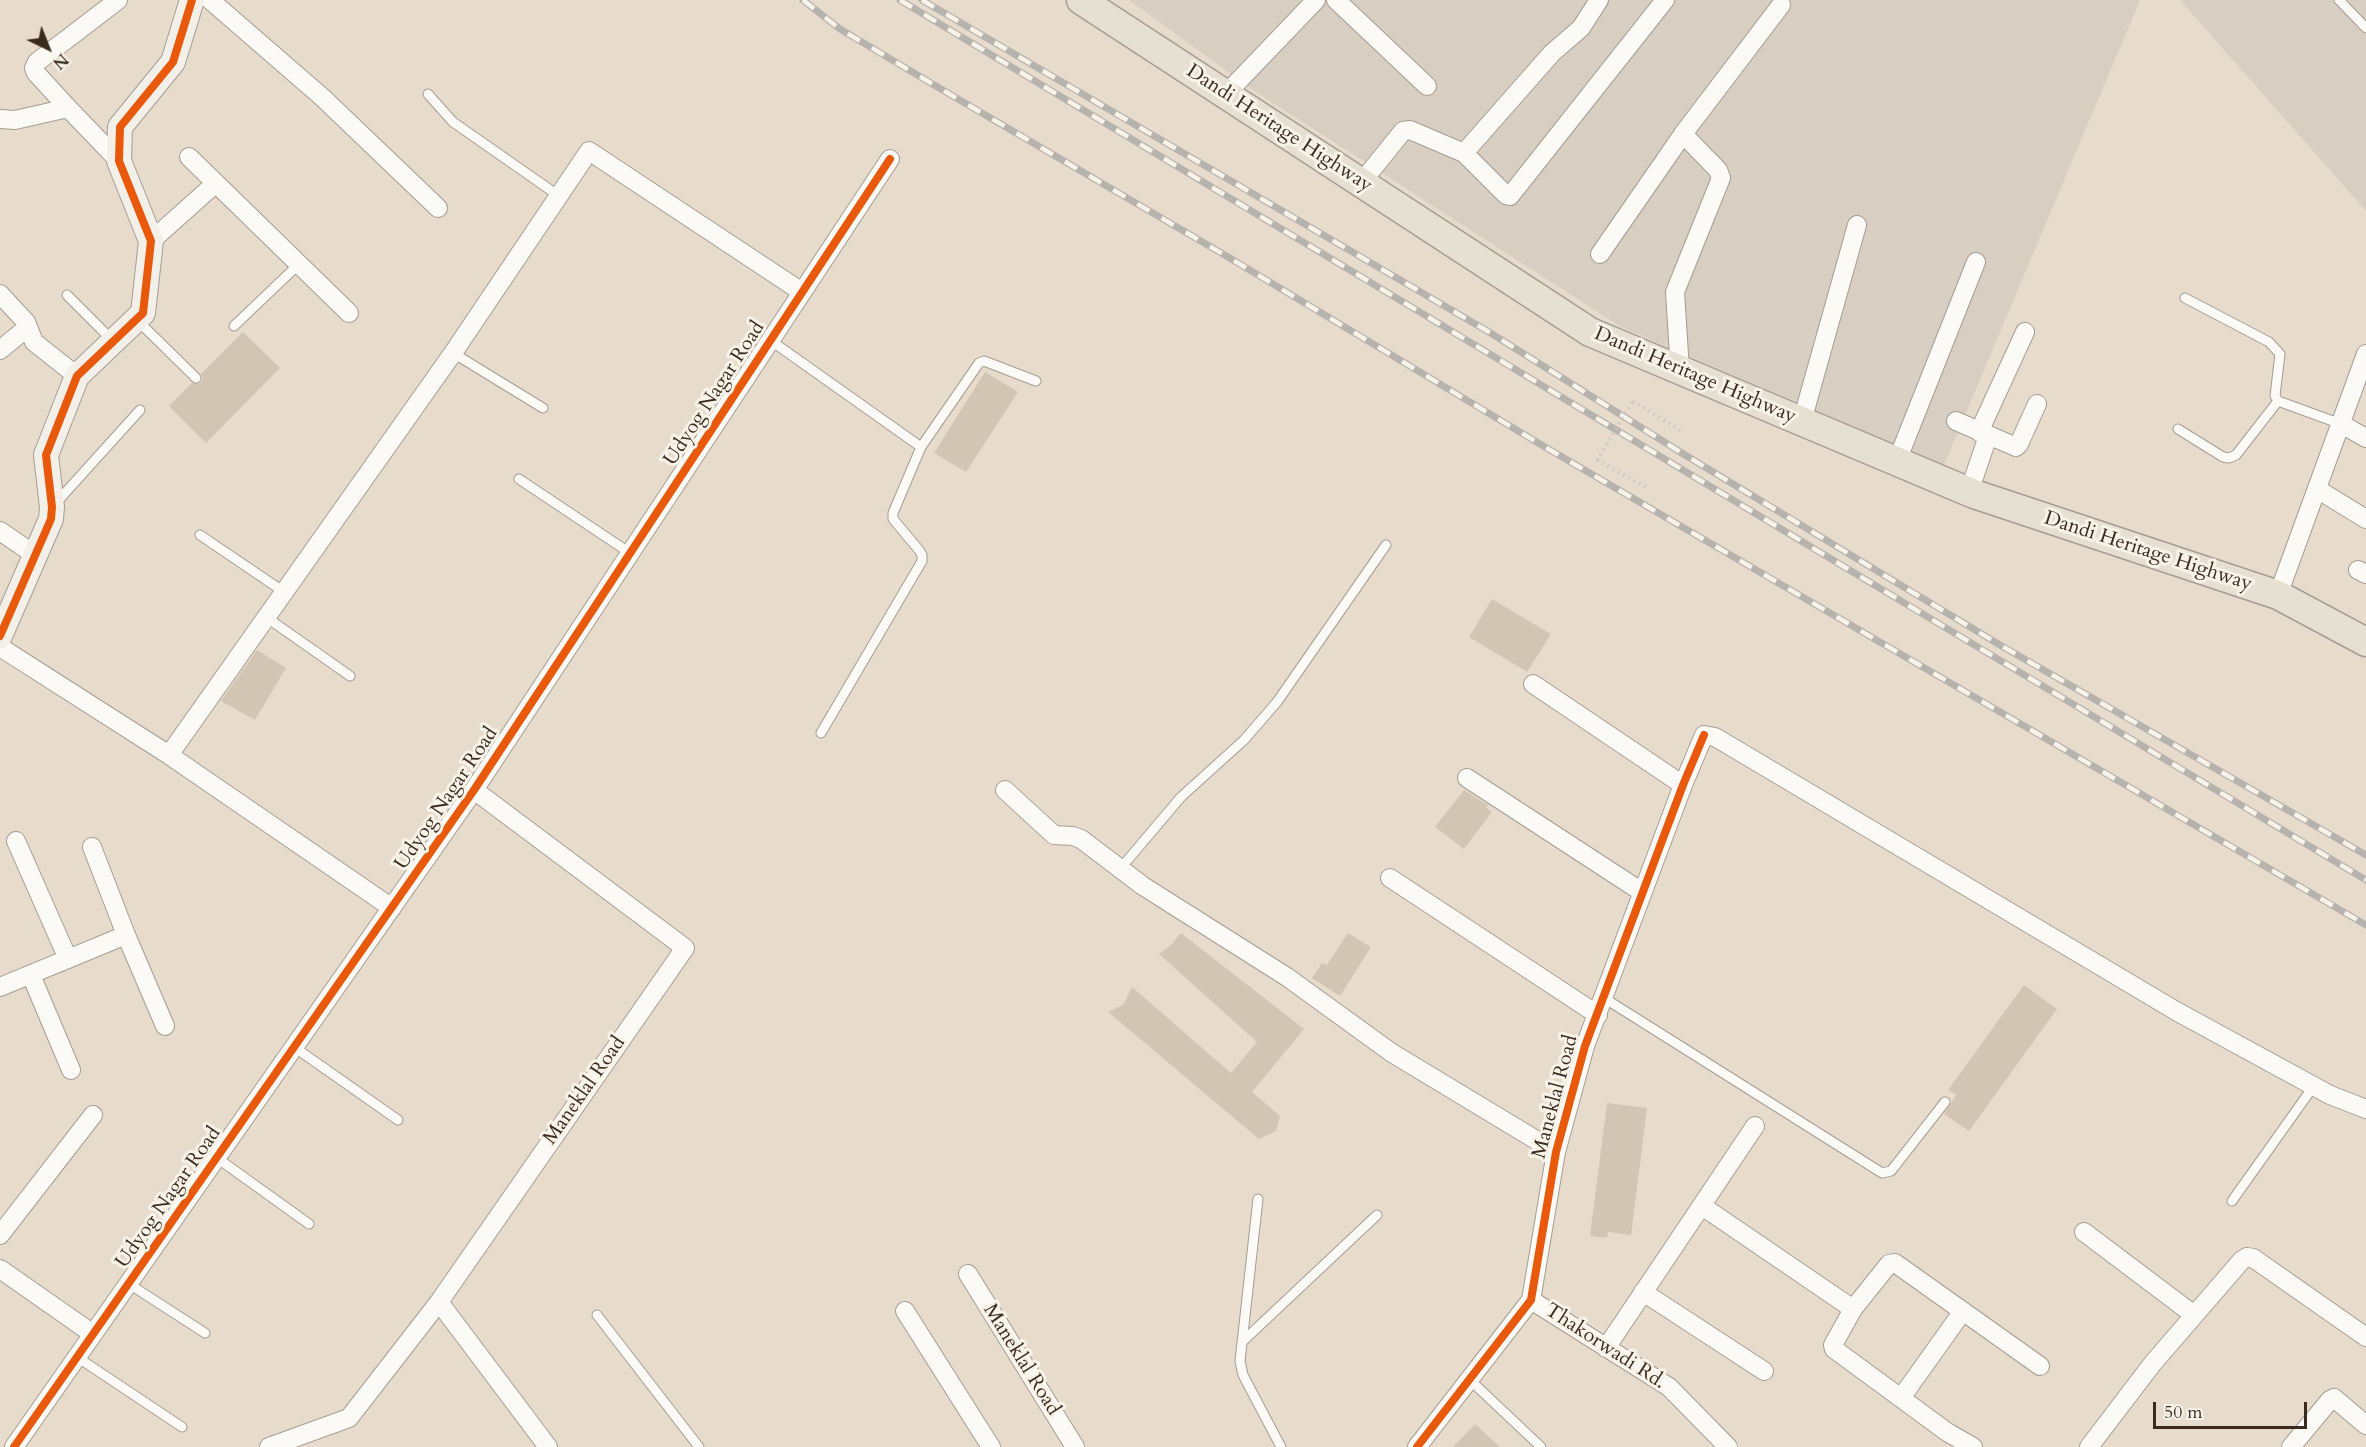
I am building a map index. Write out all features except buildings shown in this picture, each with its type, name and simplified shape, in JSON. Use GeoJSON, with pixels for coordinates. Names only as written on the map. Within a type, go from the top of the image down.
{"type":"FeatureCollection","features":[{"type":"Feature","properties":{"kind":"highway","name":"Dandi Heritage Highway"},"geometry":{"type":"LineString","coordinates":[[1081,0],[1590,332],[1969,492],[2278,595],[2366,642]]}},
{"type":"Feature","properties":{"kind":"main road"},"geometry":{"type":"LineString","coordinates":[[0,637],[6,600],[35,555],[51,519],[52,507],[46,455],[77,376],[143,313],[151,241],[119,161],[120,127],[173,62],[208,1]]}},
{"type":"Feature","properties":{"kind":"street"},"geometry":{"type":"LineString","coordinates":[[118,0],[37,62],[34,68],[36,73],[119,161]]}},
{"type":"Feature","properties":{"kind":"street"},"geometry":{"type":"LineString","coordinates":[[1225,94],[1316,0]]}},
{"type":"Feature","properties":{"kind":"street"},"geometry":{"type":"LineString","coordinates":[[1336,0],[1427,86]]}},
{"type":"Feature","properties":{"kind":"street"},"geometry":{"type":"LineString","coordinates":[[1464,153],[1552,53],[1581,28],[1599,0]]}},
{"type":"Feature","properties":{"kind":"street"},"geometry":{"type":"LineString","coordinates":[[1361,183],[1403,131],[1410,130],[1464,153],[1506,195],[1510,196],[1665,0]]}},
{"type":"Feature","properties":{"kind":"street"},"geometry":{"type":"LineString","coordinates":[[208,1],[322,97],[438,208]]}},
{"type":"Feature","properties":{"kind":"street"},"geometry":{"type":"LineString","coordinates":[[1600,254],[1683,134],[1781,4]]}},
{"type":"Feature","properties":{"kind":"street"},"geometry":{"type":"LineString","coordinates":[[0,119],[15,120],[68,108]]}},
{"type":"Feature","properties":{"kind":"street"},"geometry":{"type":"LineString","coordinates":[[1680,370],[1675,292],[1721,178],[1718,170],[1683,134]]}},
{"type":"Feature","properties":{"kind":"street"},"geometry":{"type":"LineString","coordinates":[[169,755],[453,353],[589,151],[802,291]]}},
{"type":"Feature","properties":{"kind":"street"},"geometry":{"type":"LineString","coordinates":[[189,158],[349,313]]}},
{"type":"Feature","properties":{"kind":"street","name":"Udyog Nagar Road"},"geometry":{"type":"LineString","coordinates":[[14,1447],[474,790],[890,159]]}},
{"type":"Feature","properties":{"kind":"street"},"geometry":{"type":"LineString","coordinates":[[151,241],[216,183]]}},
{"type":"Feature","properties":{"kind":"street"},"geometry":{"type":"LineString","coordinates":[[1802,422],[1857,225]]}},
{"type":"Feature","properties":{"kind":"street"},"geometry":{"type":"LineString","coordinates":[[1897,461],[1976,262]]}},
{"type":"Feature","properties":{"kind":"street"},"geometry":{"type":"LineString","coordinates":[[0,294],[23,318],[34,342],[77,376]]}},
{"type":"Feature","properties":{"kind":"street"},"geometry":{"type":"LineString","coordinates":[[0,350],[28,327]]}},
{"type":"Feature","properties":{"kind":"street"},"geometry":{"type":"LineString","coordinates":[[1969,492],[1984,434],[2025,332]]}},
{"type":"Feature","properties":{"kind":"street"},"geometry":{"type":"LineString","coordinates":[[2278,595],[2366,354]]}},
{"type":"Feature","properties":{"kind":"street"},"geometry":{"type":"LineString","coordinates":[[1956,421],[2016,447],[2037,404]]}},
{"type":"Feature","properties":{"kind":"street"},"geometry":{"type":"LineString","coordinates":[[2341,424],[2366,438]]}},
{"type":"Feature","properties":{"kind":"street"},"geometry":{"type":"LineString","coordinates":[[2317,489],[2366,519]]}},
{"type":"Feature","properties":{"kind":"street"},"geometry":{"type":"LineString","coordinates":[[0,531],[35,555]]}},
{"type":"Feature","properties":{"kind":"street"},"geometry":{"type":"LineString","coordinates":[[0,637],[392,908]]}},
{"type":"Feature","properties":{"kind":"street"},"geometry":{"type":"LineString","coordinates":[[1533,684],[1683,785]]}},
{"type":"Feature","properties":{"kind":"street","name":"Maneklal Road"},"geometry":{"type":"LineString","coordinates":[[1417,1447],[1532,1300],[1556,1152],[1585,1046],[1704,735],[1715,737],[2176,1011],[2313,1087]]}},
{"type":"Feature","properties":{"kind":"street"},"geometry":{"type":"LineString","coordinates":[[1467,778],[1642,892]]}},
{"type":"Feature","properties":{"kind":"street","name":"Maneklal Road"},"geometry":{"type":"LineString","coordinates":[[439,1302],[685,948],[474,790]]}},
{"type":"Feature","properties":{"kind":"street"},"geometry":{"type":"LineString","coordinates":[[1005,790],[1054,835],[1081,839],[1143,886],[1287,977],[1401,1059],[1556,1152]]}},
{"type":"Feature","properties":{"kind":"street"},"geometry":{"type":"LineString","coordinates":[[16,841],[68,959]]}},
{"type":"Feature","properties":{"kind":"street"},"geometry":{"type":"LineString","coordinates":[[92,848],[165,1026]]}},
{"type":"Feature","properties":{"kind":"street"},"geometry":{"type":"LineString","coordinates":[[1390,878],[1598,1016]]}},
{"type":"Feature","properties":{"kind":"street"},"geometry":{"type":"LineString","coordinates":[[0,987],[126,935]]}},
{"type":"Feature","properties":{"kind":"street"},"geometry":{"type":"LineString","coordinates":[[31,975],[71,1070]]}},
{"type":"Feature","properties":{"kind":"street"},"geometry":{"type":"LineString","coordinates":[[2313,1087],[2366,1109]]}},
{"type":"Feature","properties":{"kind":"street"},"geometry":{"type":"LineString","coordinates":[[0,1236],[93,1115]]}},
{"type":"Feature","properties":{"kind":"street"},"geometry":{"type":"LineString","coordinates":[[1606,1348],[1755,1126]]}},
{"type":"Feature","properties":{"kind":"street"},"geometry":{"type":"LineString","coordinates":[[1702,1206],[1853,1309]]}},
{"type":"Feature","properties":{"kind":"street"},"geometry":{"type":"LineString","coordinates":[[2084,1232],[2194,1315]]}},
{"type":"Feature","properties":{"kind":"street"},"geometry":{"type":"LineString","coordinates":[[2089,1447],[2153,1363],[2247,1257],[2253,1258],[2366,1337]]}},
{"type":"Feature","properties":{"kind":"street"},"geometry":{"type":"LineString","coordinates":[[1973,1447],[1947,1432],[1834,1349],[1833,1345],[1853,1309],[1892,1262],[2040,1366]]}},
{"type":"Feature","properties":{"kind":"street"},"geometry":{"type":"LineString","coordinates":[[0,1269],[93,1334]]}},
{"type":"Feature","properties":{"kind":"street","name":"Maneklal Road"},"geometry":{"type":"LineString","coordinates":[[968,1274],[1075,1447]]}},
{"type":"Feature","properties":{"kind":"street"},"geometry":{"type":"LineString","coordinates":[[1643,1292],[1764,1371]]}},
{"type":"Feature","properties":{"kind":"street","name":"Thakorwadi Rd."},"geometry":{"type":"LineString","coordinates":[[1532,1300],[1669,1387],[1728,1447]]}},
{"type":"Feature","properties":{"kind":"street"},"geometry":{"type":"LineString","coordinates":[[269,1447],[349,1418],[439,1302],[548,1447]]}},
{"type":"Feature","properties":{"kind":"street"},"geometry":{"type":"LineString","coordinates":[[905,1311],[991,1447]]}},
{"type":"Feature","properties":{"kind":"street"},"geometry":{"type":"LineString","coordinates":[[1901,1398],[1963,1311]]}},
{"type":"Feature","properties":{"kind":"street"},"geometry":{"type":"LineString","coordinates":[[2291,1447],[2334,1398],[2366,1425]]}},
{"type":"Feature","properties":{"kind":"lane"},"geometry":{"type":"LineString","coordinates":[[2339,0],[2366,28]]}},
{"type":"Feature","properties":{"kind":"lane"},"geometry":{"type":"LineString","coordinates":[[428,94],[453,122],[559,196]]}},
{"type":"Feature","properties":{"kind":"lane"},"geometry":{"type":"LineString","coordinates":[[234,326],[299,264]]}},
{"type":"Feature","properties":{"kind":"lane"},"geometry":{"type":"LineString","coordinates":[[67,295],[113,341]]}},
{"type":"Feature","properties":{"kind":"lane"},"geometry":{"type":"LineString","coordinates":[[2185,298],[2276,347],[2280,354],[2275,396],[2278,400],[2341,424]]}},
{"type":"Feature","properties":{"kind":"lane"},"geometry":{"type":"LineString","coordinates":[[136,319],[196,378]]}},
{"type":"Feature","properties":{"kind":"lane"},"geometry":{"type":"LineString","coordinates":[[770,340],[921,447]]}},
{"type":"Feature","properties":{"kind":"lane"},"geometry":{"type":"LineString","coordinates":[[453,353],[543,408]]}},
{"type":"Feature","properties":{"kind":"lane"},"geometry":{"type":"LineString","coordinates":[[821,734],[922,561],[919,550],[893,519],[893,513],[921,447],[979,363],[984,361],[1036,381]]}},
{"type":"Feature","properties":{"kind":"lane"},"geometry":{"type":"LineString","coordinates":[[2178,429],[2223,457],[2229,458],[2236,455],[2278,400]]}},
{"type":"Feature","properties":{"kind":"lane"},"geometry":{"type":"LineString","coordinates":[[52,507],[140,410]]}},
{"type":"Feature","properties":{"kind":"lane"},"geometry":{"type":"LineString","coordinates":[[519,479],[630,553]]}},
{"type":"Feature","properties":{"kind":"lane"},"geometry":{"type":"LineString","coordinates":[[200,535],[284,592]]}},
{"type":"Feature","properties":{"kind":"lane"},"geometry":{"type":"LineString","coordinates":[[1120,869],[1181,797],[1244,740],[1277,702],[1386,545]]}},
{"type":"Feature","properties":{"kind":"lane"},"geometry":{"type":"LineString","coordinates":[[266,617],[351,676]]}},
{"type":"Feature","properties":{"kind":"lane"},"geometry":{"type":"LineString","coordinates":[[1604,998],[1882,1173],[1891,1171],[1945,1102]]}},
{"type":"Feature","properties":{"kind":"lane"},"geometry":{"type":"LineString","coordinates":[[294,1047],[398,1120]]}},
{"type":"Feature","properties":{"kind":"lane"},"geometry":{"type":"LineString","coordinates":[[2232,1201],[2313,1087]]}},
{"type":"Feature","properties":{"kind":"lane"},"geometry":{"type":"LineString","coordinates":[[217,1158],[309,1224]]}},
{"type":"Feature","properties":{"kind":"lane"},"geometry":{"type":"LineString","coordinates":[[1258,1199],[1240,1361],[1243,1375],[1281,1447]]}},
{"type":"Feature","properties":{"kind":"lane"},"geometry":{"type":"LineString","coordinates":[[1242,1342],[1377,1215]]}},
{"type":"Feature","properties":{"kind":"lane"},"geometry":{"type":"LineString","coordinates":[[129,1284],[205,1333]]}},
{"type":"Feature","properties":{"kind":"lane"},"geometry":{"type":"LineString","coordinates":[[597,1315],[699,1447]]}},
{"type":"Feature","properties":{"kind":"lane"},"geometry":{"type":"LineString","coordinates":[[77,1357],[182,1427]]}},
{"type":"Feature","properties":{"kind":"lane"},"geometry":{"type":"LineString","coordinates":[[1470,1380],[1541,1447]]}},
{"type":"Feature","properties":{"kind":"path"},"geometry":{"type":"LineString","coordinates":[[1646,487],[1597,460],[1633,401],[1680,430]]}},
{"type":"Feature","properties":{"kind":"shaded area"},"geometry":{"type":"Polygon","coordinates":[[[1129,0],[2140,0],[1944,465],[1621,327],[1253,90],[1129,0]]]}},
{"type":"Feature","properties":{"kind":"shaded area"},"geometry":{"type":"Polygon","coordinates":[[[2180,0],[2366,0],[2366,211],[2180,0]]]}},
{"type":"Feature","properties":{"kind":"railway"},"geometry":{"type":"LineString","coordinates":[[803,0],[840,29],[1545,447],[2366,925]]}},
{"type":"Feature","properties":{"kind":"railway"},"geometry":{"type":"LineString","coordinates":[[900,0],[2366,880]]}},
{"type":"Feature","properties":{"kind":"railway"},"geometry":{"type":"LineString","coordinates":[[922,0],[1489,332],[1685,455],[2000,645],[2366,855]]}},
{"type":"Feature","properties":{"kind":"cycle path"},"geometry":{"type":"LineString","coordinates":[[0,636],[51,519],[52,507],[46,455],[77,376],[143,313],[151,241],[119,161],[120,127],[173,62],[192,0]]}},
{"type":"Feature","properties":{"kind":"cycle path"},"geometry":{"type":"LineString","coordinates":[[14,1447],[474,790],[890,159]]}},
{"type":"Feature","properties":{"kind":"cycle path"},"geometry":{"type":"LineString","coordinates":[[1417,1447],[1531,1300],[1556,1152],[1585,1046],[1704,735]]}}]}
